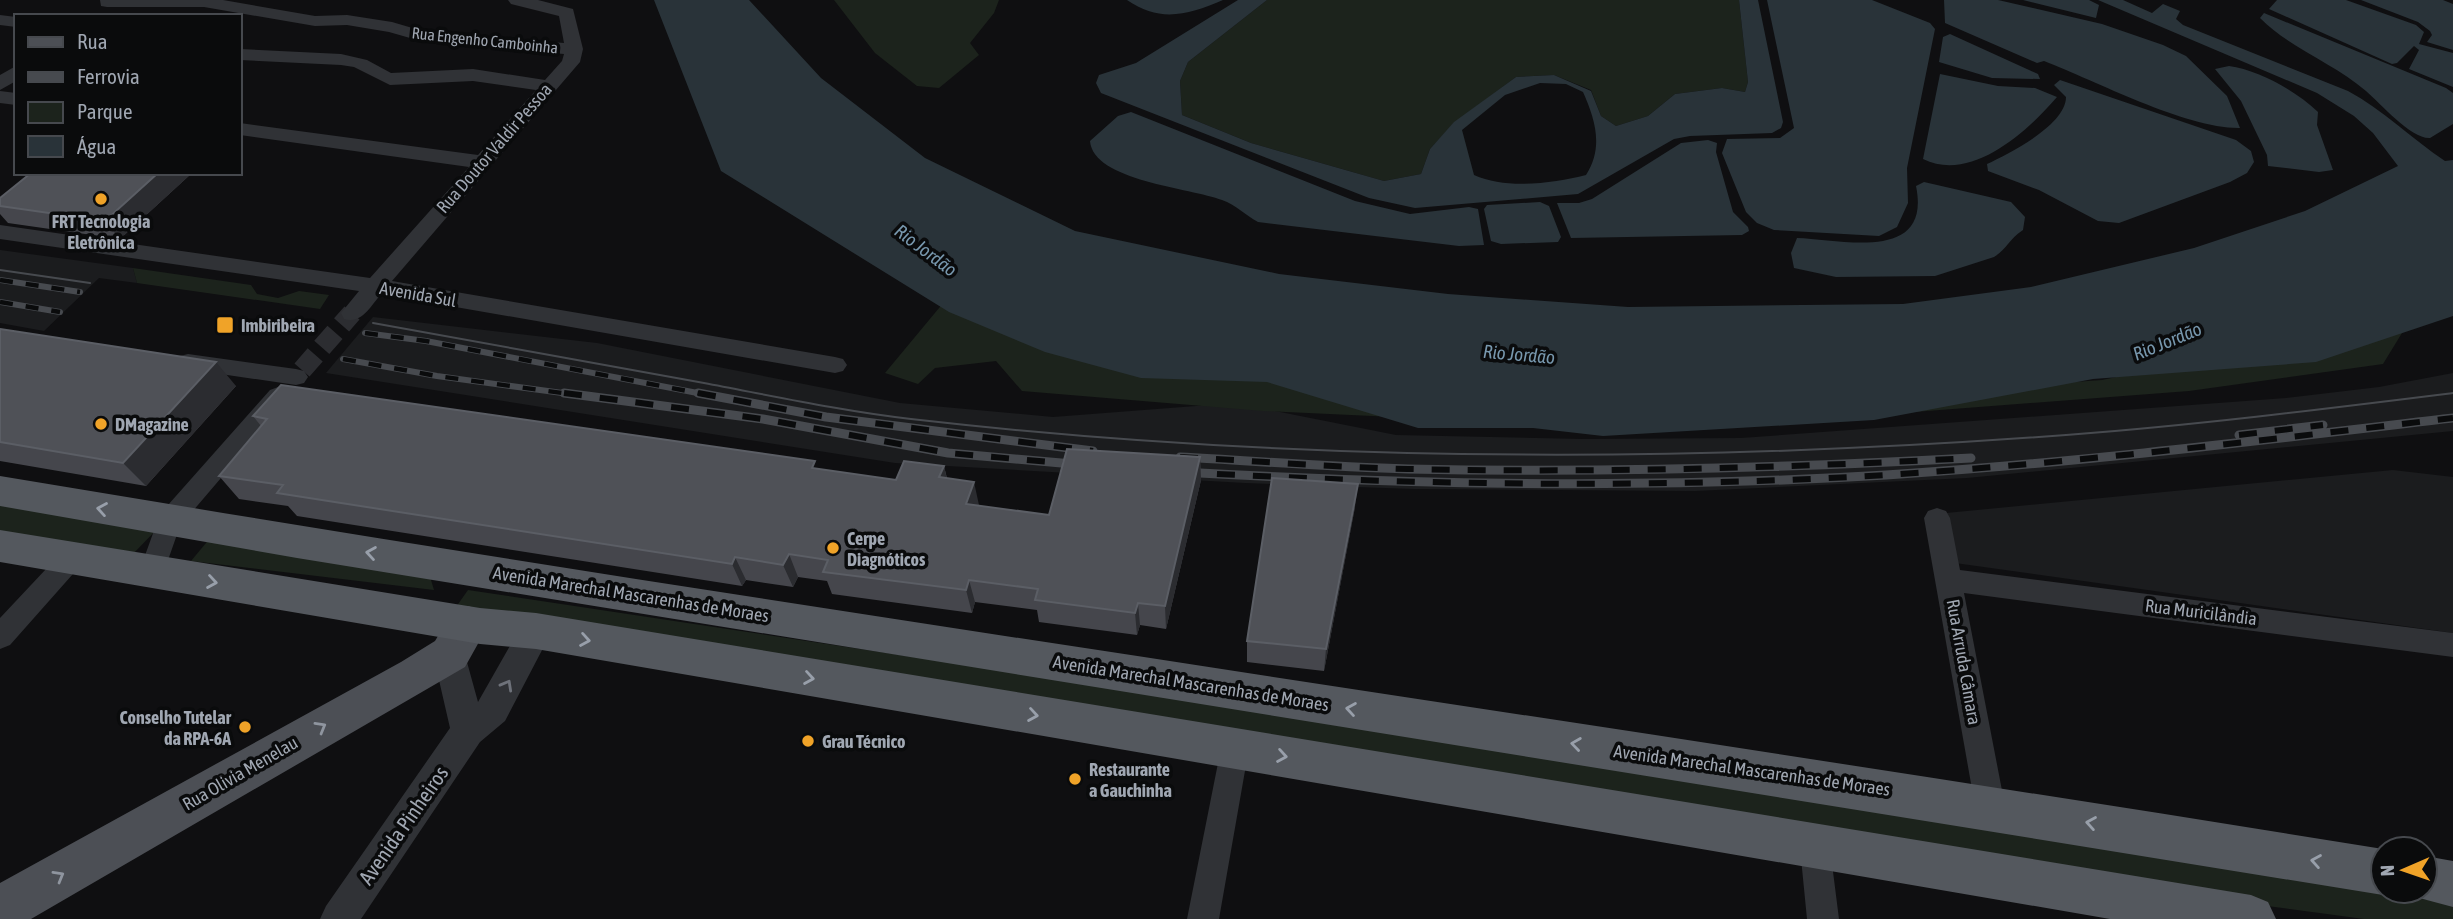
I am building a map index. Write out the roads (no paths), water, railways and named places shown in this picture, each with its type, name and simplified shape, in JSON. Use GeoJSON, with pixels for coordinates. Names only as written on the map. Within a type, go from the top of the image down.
{"type":"FeatureCollection","features":[{"type":"Feature","properties":{"kind":"highway","name":"Avenida Marechal Mascarenhas de Moraes"},"geometry":{"type":"LineString","coordinates":[[0,491],[1453,726],[1990,806],[2369,870]]}},
{"type":"Feature","properties":{"kind":"highway"},"geometry":{"type":"LineString","coordinates":[[0,546],[152,572],[459,639],[536,631],[1815,848],[2251,919]]}},
{"type":"Feature","properties":{"kind":"highway"},"geometry":{"type":"LineString","coordinates":[[439,563],[459,639]]}},
{"type":"Feature","properties":{"kind":"main road","name":"Rua Olivia Menelau"},"geometry":{"type":"LineString","coordinates":[[0,910],[459,639]]}},
{"type":"Feature","properties":{"kind":"street"},"geometry":{"type":"LineString","coordinates":[[517,0],[567,13],[574,49]]}},
{"type":"Feature","properties":{"kind":"street"},"geometry":{"type":"LineString","coordinates":[[92,14],[107,1]]}},
{"type":"Feature","properties":{"kind":"street","name":"Rua Engenho Camboinha"},"geometry":{"type":"LineString","coordinates":[[107,1],[204,2],[315,21],[347,20],[392,27],[425,37],[574,49]]}},
{"type":"Feature","properties":{"kind":"street","name":"Rua Doutor Valdir Pessoa"},"geometry":{"type":"LineString","coordinates":[[352,313],[571,62],[574,49]]}},
{"type":"Feature","properties":{"kind":"street"},"geometry":{"type":"LineString","coordinates":[[242,54],[269,58],[313,56],[357,62],[371,68],[379,76],[390,79],[472,75],[549,86]]}},
{"type":"Feature","properties":{"kind":"street"},"geometry":{"type":"LineString","coordinates":[[4,96],[14,76]]}},
{"type":"Feature","properties":{"kind":"street"},"geometry":{"type":"LineString","coordinates":[[242,129],[481,162]]}},
{"type":"Feature","properties":{"kind":"street","name":"Avenida Sul"},"geometry":{"type":"LineString","coordinates":[[0,232],[376,286],[835,365]]}},
{"type":"Feature","properties":{"kind":"street"},"geometry":{"type":"LineString","coordinates":[[152,572],[169,520],[299,373],[167,359]]}},
{"type":"Feature","properties":{"kind":"street","name":"Rua Arruda Câmara"},"geometry":{"type":"LineString","coordinates":[[1937,518],[1990,806]]}},
{"type":"Feature","properties":{"kind":"street"},"geometry":{"type":"LineString","coordinates":[[0,637],[71,559]]}},
{"type":"Feature","properties":{"kind":"street","name":"Rua Muricilândia"},"geometry":{"type":"LineString","coordinates":[[1950,580],[2453,645]]}},
{"type":"Feature","properties":{"kind":"street","name":"Avenida Pinheiros"},"geometry":{"type":"LineString","coordinates":[[346,918],[468,731],[493,709],[536,631]]}},
{"type":"Feature","properties":{"kind":"street"},"geometry":{"type":"LineString","coordinates":[[459,639],[468,731]]}},
{"type":"Feature","properties":{"kind":"street"},"geometry":{"type":"LineString","coordinates":[[1203,919],[1235,748]]}},
{"type":"Feature","properties":{"kind":"street"},"geometry":{"type":"LineString","coordinates":[[1815,848],[1822,919]]}},
{"type":"Feature","properties":{"kind":"water","name":"Rio Jordão"},"geometry":{"type":"Polygon","coordinates":[[[654,0],[749,0],[821,78],[925,158],[1075,231],[1279,274],[1448,294],[1628,307],[1903,304],[2031,287],[2194,248],[2305,211],[2398,166],[2373,133],[2354,116],[2317,93],[2098,0],[2123,0],[2152,13],[2163,4],[2180,11],[2176,19],[2183,25],[2348,91],[2373,106],[2445,161],[2453,160],[2453,316],[2316,362],[2093,379],[1874,420],[1603,436],[1533,428],[1418,428],[1267,382],[1141,378],[1045,352],[949,312],[721,171],[654,0]]]}},
{"type":"Feature","properties":{"kind":"water"},"geometry":{"type":"Polygon","coordinates":[[[1127,0],[1223,0],[1186,13],[1163,14],[1151,12],[1127,0]]]}},
{"type":"Feature","properties":{"kind":"water"},"geometry":{"type":"Polygon","coordinates":[[[1238,0],[1267,0],[1188,62],[1180,81],[1182,115],[1251,143],[1384,181],[1421,174],[1430,149],[1454,122],[1516,77],[1554,75],[1591,91],[1601,116],[1616,126],[1648,116],[1675,94],[1722,88],[1745,92],[1748,82],[1739,0],[1758,0],[1783,122],[1781,128],[1772,133],[1674,139],[1578,194],[1415,208],[1369,198],[1101,93],[1096,83],[1099,75],[1136,63],[1238,0]],[[1540,83],[1505,95],[1462,130],[1474,175],[1487,180],[1530,184],[1586,175],[1595,154],[1594,123],[1583,92],[1566,84],[1540,83]]]}},
{"type":"Feature","properties":{"kind":"water"},"geometry":{"type":"Polygon","coordinates":[[[1767,0],[1872,0],[1930,23],[1935,29],[1907,168],[1908,203],[1897,227],[1879,236],[1774,230],[1757,223],[1746,212],[1722,153],[1727,139],[1780,138],[1794,128],[1767,0]]]}},
{"type":"Feature","properties":{"kind":"water"},"geometry":{"type":"Polygon","coordinates":[[[1944,0],[1998,0],[2102,24],[2163,45],[2186,56],[2227,96],[2240,128],[2194,121],[2168,113],[2044,61],[2037,63],[1945,23],[1944,0]]]}},
{"type":"Feature","properties":{"kind":"water"},"geometry":{"type":"Polygon","coordinates":[[[2023,0],[2089,0],[2099,5],[2096,18],[2023,0]]]}},
{"type":"Feature","properties":{"kind":"water"},"geometry":{"type":"Polygon","coordinates":[[[2277,0],[2346,0],[2416,25],[2424,32],[2419,44],[2453,53],[2453,87],[2409,69],[2419,50],[2414,46],[2397,63],[2392,64],[2269,9],[2277,0]]]}},
{"type":"Feature","properties":{"kind":"water"},"geometry":{"type":"Polygon","coordinates":[[[2361,0],[2443,0],[2453,4],[2453,50],[2427,42],[2432,35],[2418,22],[2361,0]]]}},
{"type":"Feature","properties":{"kind":"water"},"geometry":{"type":"Polygon","coordinates":[[[2264,13],[2446,88],[2453,93],[2453,124],[2430,138],[2414,133],[2354,81],[2272,29],[2260,18],[2264,13]]]}},
{"type":"Feature","properties":{"kind":"water"},"geometry":{"type":"Polygon","coordinates":[[[1950,34],[2038,74],[2040,79],[1992,78],[1939,62],[1943,37],[1950,34]]]}},
{"type":"Feature","properties":{"kind":"water"},"geometry":{"type":"Polygon","coordinates":[[[2229,66],[2241,68],[2276,83],[2318,112],[2317,125],[2333,170],[2319,172],[2268,166],[2267,155],[2241,101],[2215,69],[2229,66]]]}},
{"type":"Feature","properties":{"kind":"water"},"geometry":{"type":"Polygon","coordinates":[[[1940,74],[1998,86],[2035,88],[2057,97],[2030,125],[1997,150],[1979,159],[1941,165],[1923,159],[1940,74]]]}},
{"type":"Feature","properties":{"kind":"water"},"geometry":{"type":"Polygon","coordinates":[[[2060,80],[2236,140],[2251,151],[2254,162],[2247,173],[2230,182],[2119,223],[2098,221],[2039,190],[1988,171],[1987,164],[2035,137],[2057,118],[2064,107],[2066,97],[2054,85],[2060,80]]]}},
{"type":"Feature","properties":{"kind":"water"},"geometry":{"type":"Polygon","coordinates":[[[1131,112],[1355,201],[1410,214],[1469,207],[1478,209],[1484,245],[1459,246],[1258,222],[1222,200],[1125,174],[1095,155],[1090,141],[1118,116],[1131,112]]]}},
{"type":"Feature","properties":{"kind":"water"},"geometry":{"type":"Polygon","coordinates":[[[1708,140],[1717,143],[1716,152],[1733,212],[1749,231],[1742,235],[1571,238],[1557,203],[1579,203],[1592,199],[1681,143],[1708,140]]]}},
{"type":"Feature","properties":{"kind":"water"},"geometry":{"type":"Polygon","coordinates":[[[1924,182],[2011,202],[2025,217],[2023,230],[1994,257],[1935,276],[1836,277],[1794,268],[1791,253],[1797,238],[1858,243],[1879,242],[1897,237],[1910,227],[1917,211],[1916,186],[1924,182]]]}},
{"type":"Feature","properties":{"kind":"water"},"geometry":{"type":"Polygon","coordinates":[[[1540,202],[1549,206],[1561,237],[1558,242],[1501,244],[1491,241],[1484,209],[1487,205],[1540,202]]]}},
{"type":"Feature","properties":{"kind":"tunnel"},"geometry":{"type":"LineString","coordinates":[[302,370],[352,313]]}},
{"type":"Feature","properties":{"kind":"tram line"},"geometry":{"type":"LineString","coordinates":[[0,270],[90,283]]}},
{"type":"Feature","properties":{"kind":"tram line"},"geometry":{"type":"LineString","coordinates":[[373,323],[885,416],[1055,434],[1344,451],[1633,454],[1922,444],[2163,426],[2453,393]]}},
{"type":"Feature","properties":{"kind":"railway"},"geometry":{"type":"LineString","coordinates":[[0,280],[80,292]]}},
{"type":"Feature","properties":{"kind":"railway"},"geometry":{"type":"LineString","coordinates":[[0,302],[60,312]]}},
{"type":"Feature","properties":{"kind":"railway"},"geometry":{"type":"LineString","coordinates":[[365,333],[426,341],[708,395]]}},
{"type":"Feature","properties":{"kind":"railway"},"geometry":{"type":"LineString","coordinates":[[343,359],[437,376],[577,395]]}},
{"type":"Feature","properties":{"kind":"railway"},"geometry":{"type":"LineString","coordinates":[[564,393],[763,419],[948,453],[1084,465]]}},
{"type":"Feature","properties":{"kind":"railway"},"geometry":{"type":"LineString","coordinates":[[698,393],[826,417],[1093,451]]}},
{"type":"Feature","properties":{"kind":"railway"},"geometry":{"type":"LineString","coordinates":[[1181,472],[1533,484],[1798,479],[1957,470],[2099,457],[2453,418]]}},
{"type":"Feature","properties":{"kind":"railway"},"geometry":{"type":"LineString","coordinates":[[2239,435],[2323,425]]}},
{"type":"Feature","properties":{"kind":"railway"},"geometry":{"type":"LineString","coordinates":[[1180,457],[1380,468],[1478,470],[1760,467],[1971,458]]}},
{"type":"Feature","properties":{"kind":"place","name":"FRT Tecnologia Eletrônica"},"geometry":{"type":"Point","coordinates":[101,199]}},
{"type":"Feature","properties":{"kind":"place","name":"Imbiribeira"},"geometry":{"type":"Point","coordinates":[225,325]}},
{"type":"Feature","properties":{"kind":"place","name":"DMagazine"},"geometry":{"type":"Point","coordinates":[101,424]}},
{"type":"Feature","properties":{"kind":"place","name":"Cerpe Diagnóticos"},"geometry":{"type":"Point","coordinates":[833,548]}},
{"type":"Feature","properties":{"kind":"place","name":"Conselho Tutelar da RPA-6A"},"geometry":{"type":"Point","coordinates":[245,727]}},
{"type":"Feature","properties":{"kind":"place","name":"Grau Técnico"},"geometry":{"type":"Point","coordinates":[808,741]}},
{"type":"Feature","properties":{"kind":"place","name":"Restaurante a Gauchinha"},"geometry":{"type":"Point","coordinates":[1075,779]}}]}
